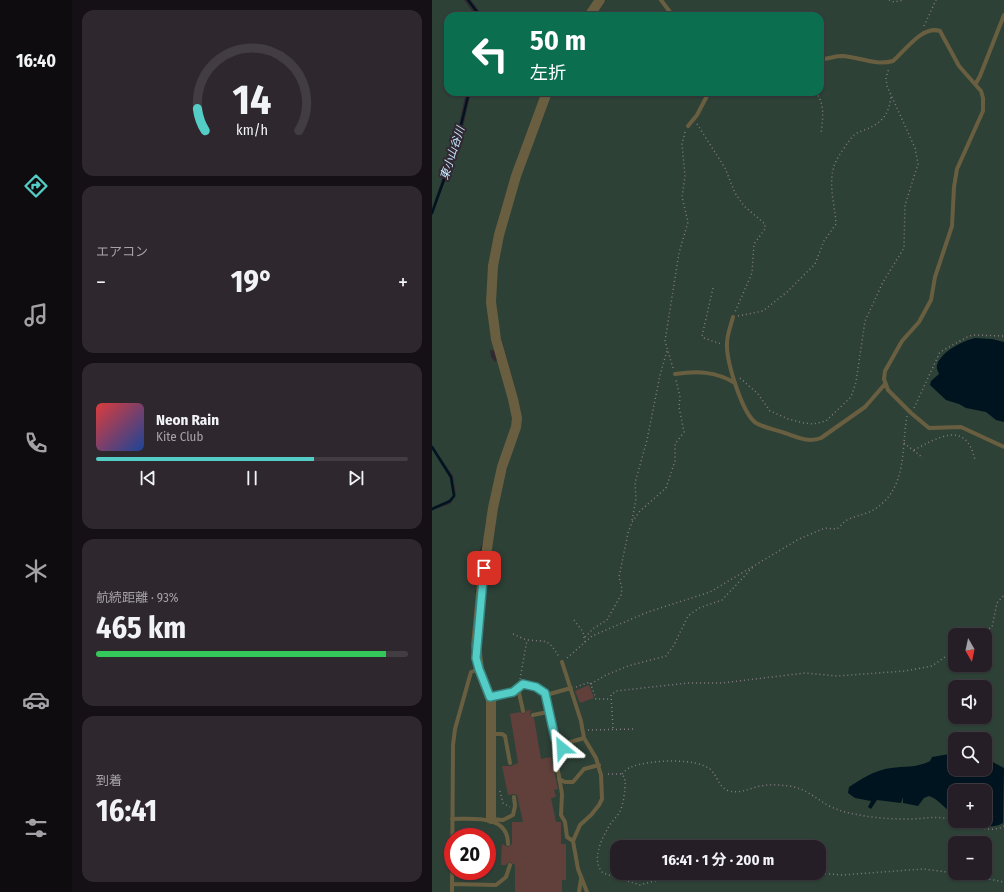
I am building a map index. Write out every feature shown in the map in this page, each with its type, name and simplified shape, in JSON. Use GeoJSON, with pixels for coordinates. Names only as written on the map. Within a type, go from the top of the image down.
{"type":"FeatureCollection","features":[{"type":"Feature","properties":{"kind":"street"},"geometry":{"type":"LineString","coordinates":[[592,12],[600,0]]}},
{"type":"Feature","properties":{"kind":"street"},"geometry":{"type":"LineString","coordinates":[[491,820],[492,784],[490,697],[479,669],[476,646],[482,583],[493,508],[502,467],[516,427],[513,399],[496,338],[491,302],[492,266],[499,235],[516,176],[546,96]]}},
{"type":"Feature","properties":{"kind":"lane"},"geometry":{"type":"LineString","coordinates":[[661,0],[670,12]]}},
{"type":"Feature","properties":{"kind":"lane"},"geometry":{"type":"LineString","coordinates":[[976,84],[1004,15]]}},
{"type":"Feature","properties":{"kind":"lane"},"geometry":{"type":"LineString","coordinates":[[824,58],[841,56],[879,63],[893,61],[924,33],[932,31],[940,32],[959,66],[976,84],[983,98],[983,111],[957,168],[954,187],[952,226],[935,277],[930,300],[919,322],[902,341],[885,371],[885,384],[888,390],[909,412],[929,428],[961,427],[1004,447]]}},
{"type":"Feature","properties":{"kind":"lane"},"geometry":{"type":"LineString","coordinates":[[688,126],[707,96]]}},
{"type":"Feature","properties":{"kind":"lane"},"geometry":{"type":"LineString","coordinates":[[734,317],[727,346],[732,372],[735,383],[748,412],[756,422],[805,440],[821,438],[865,407],[885,384]]}},
{"type":"Feature","properties":{"kind":"lane"},"geometry":{"type":"LineString","coordinates":[[675,374],[704,372],[720,375],[735,383]]}},
{"type":"Feature","properties":{"kind":"lane"},"geometry":{"type":"LineString","coordinates":[[562,662],[571,688],[584,738],[599,765],[601,775],[602,799],[592,815],[580,825],[573,841],[577,865],[587,892]]}},
{"type":"Feature","properties":{"kind":"lane"},"geometry":{"type":"LineString","coordinates":[[452,892],[453,745],[455,729],[470,672],[479,669]]}},
{"type":"Feature","properties":{"kind":"lane"},"geometry":{"type":"LineString","coordinates":[[490,697],[513,692],[528,684],[545,693],[555,738],[562,748]]}},
{"type":"Feature","properties":{"kind":"lane"},"geometry":{"type":"LineString","coordinates":[[520,687],[523,711]]}},
{"type":"Feature","properties":{"kind":"lane"},"geometry":{"type":"LineString","coordinates":[[546,695],[571,688]]}},
{"type":"Feature","properties":{"kind":"lane"},"geometry":{"type":"LineString","coordinates":[[533,715],[548,712]]}},
{"type":"Feature","properties":{"kind":"lane"},"geometry":{"type":"LineString","coordinates":[[491,734],[502,734],[505,736],[510,763]]}},
{"type":"Feature","properties":{"kind":"lane"},"geometry":{"type":"LineString","coordinates":[[573,841],[567,837],[565,822],[561,815],[562,794],[556,759],[562,748],[567,743],[584,738]]}},
{"type":"Feature","properties":{"kind":"lane"},"geometry":{"type":"LineString","coordinates":[[559,779],[565,782],[573,782],[584,769],[599,765]]}},
{"type":"Feature","properties":{"kind":"lane"},"geometry":{"type":"LineString","coordinates":[[452,819],[491,820],[509,818],[513,816],[515,806],[514,797]]}},
{"type":"Feature","properties":{"kind":"lane"},"geometry":{"type":"LineString","coordinates":[[491,820],[504,830],[508,844]]}},
{"type":"Feature","properties":{"kind":"lane"},"geometry":{"type":"LineString","coordinates":[[452,884],[496,885],[506,877],[510,865]]}},
{"type":"Feature","properties":{"kind":"lane"},"geometry":{"type":"LineString","coordinates":[[579,892],[582,878]]}},
{"type":"Feature","properties":{"kind":"path"},"geometry":{"type":"LineString","coordinates":[[889,0],[894,2],[904,0]]}},
{"type":"Feature","properties":{"kind":"path"},"geometry":{"type":"LineString","coordinates":[[924,33],[926,20],[936,0]]}},
{"type":"Feature","properties":{"kind":"path"},"geometry":{"type":"LineString","coordinates":[[732,372],[751,386],[770,411],[788,419],[804,423],[826,422],[850,396],[856,382],[865,321],[883,282],[904,248],[905,205],[918,164],[915,148],[891,95],[886,78],[893,61]]}},
{"type":"Feature","properties":{"kind":"path"},"geometry":{"type":"LineString","coordinates":[[734,317],[763,311],[787,292],[815,264],[824,241],[836,224],[831,190],[832,175],[836,161],[854,135],[872,127],[884,118],[890,105],[891,95]]}},
{"type":"Feature","properties":{"kind":"path"},"geometry":{"type":"LineString","coordinates":[[818,96],[822,103],[823,117],[821,133]]}},
{"type":"Feature","properties":{"kind":"path"},"geometry":{"type":"LineString","coordinates":[[693,119],[725,168],[735,193],[744,206],[765,224],[765,229],[754,244],[752,273],[734,317]]}},
{"type":"Feature","properties":{"kind":"path"},"geometry":{"type":"LineString","coordinates":[[632,522],[640,512],[666,488],[675,461],[675,444],[684,432],[679,407],[680,397],[665,341],[678,253],[688,222],[682,197],[685,171],[683,136],[688,126]]}},
{"type":"Feature","properties":{"kind":"path"},"geometry":{"type":"LineString","coordinates":[[713,288],[702,336],[727,346]]}},
{"type":"Feature","properties":{"kind":"path"},"geometry":{"type":"LineString","coordinates":[[513,634],[527,640],[541,640],[550,644],[562,662],[592,636],[612,626],[640,617],[648,612],[710,592],[736,578],[756,564],[799,539],[825,528],[837,529],[850,518],[868,513],[881,504],[894,489],[898,480],[903,458],[909,412],[940,352],[969,336],[1004,336]]}},
{"type":"Feature","properties":{"kind":"path"},"geometry":{"type":"LineString","coordinates":[[584,644],[585,637],[594,628],[607,620],[621,595],[622,589],[619,577],[636,499],[635,483],[648,440],[660,375],[667,351]]}},
{"type":"Feature","properties":{"kind":"path"},"geometry":{"type":"LineString","coordinates":[[914,450],[938,437],[955,434],[968,442],[975,460]]}},
{"type":"Feature","properties":{"kind":"path"},"geometry":{"type":"LineString","coordinates":[[904,443],[923,458]]}},
{"type":"Feature","properties":{"kind":"path"},"geometry":{"type":"LineString","coordinates":[[571,688],[590,682],[592,684],[606,675],[628,666],[666,656],[674,645],[688,616],[698,608],[722,600],[756,564]]}},
{"type":"Feature","properties":{"kind":"path"},"geometry":{"type":"LineString","coordinates":[[990,628],[992,627],[998,603],[1004,595]]}},
{"type":"Feature","properties":{"kind":"path"},"geometry":{"type":"LineString","coordinates":[[574,620],[585,637]]}},
{"type":"Feature","properties":{"kind":"path"},"geometry":{"type":"LineString","coordinates":[[520,687],[520,673],[527,640]]}},
{"type":"Feature","properties":{"kind":"path"},"geometry":{"type":"LineString","coordinates":[[613,728],[611,699],[612,692],[616,691],[688,684],[722,683],[805,673],[837,676],[905,671],[932,666],[948,655]]}},
{"type":"Feature","properties":{"kind":"path"},"geometry":{"type":"LineString","coordinates":[[592,684],[596,699],[611,699]]}},
{"type":"Feature","properties":{"kind":"path"},"geometry":{"type":"LineString","coordinates":[[583,730],[613,728],[636,729]]}},
{"type":"Feature","properties":{"kind":"path"},"geometry":{"type":"LineString","coordinates":[[601,775],[622,774],[631,767],[650,763],[694,763],[703,765],[712,771],[722,786],[729,791],[742,791],[762,786],[790,786],[805,790],[840,811],[856,815],[902,819],[936,816],[948,819]]}},
{"type":"Feature","properties":{"kind":"path"},"geometry":{"type":"LineString","coordinates":[[610,876],[602,873],[599,870],[597,862],[599,849],[608,827],[619,813],[623,799],[625,781],[622,774]]}},
{"type":"Feature","properties":{"kind":"path"},"geometry":{"type":"LineString","coordinates":[[492,784],[499,788],[503,802],[506,806],[511,808],[515,806]]}},
{"type":"Feature","properties":{"kind":"path"},"geometry":{"type":"LineString","coordinates":[[982,828],[996,829],[1004,826]]}},
{"type":"Feature","properties":{"kind":"path"},"geometry":{"type":"LineString","coordinates":[[826,874],[842,875],[923,869],[948,872]]}},
{"type":"Feature","properties":{"kind":"path"},"geometry":{"type":"LineString","coordinates":[[624,880],[640,885],[658,880]]}},
{"type":"Feature","properties":{"kind":"path"},"geometry":{"type":"LineString","coordinates":[[992,880],[1004,882]]}},
{"type":"Feature","properties":{"kind":"green space"},"geometry":{"type":"Polygon","coordinates":[[[432,0],[464,0],[473,12],[444,12],[444,96],[465,96],[455,142],[432,208],[432,0]]]}},
{"type":"Feature","properties":{"kind":"green space"},"geometry":{"type":"Polygon","coordinates":[[[471,0],[596,0],[588,12],[480,12],[471,0]]]}},
{"type":"Feature","properties":{"kind":"green space"},"geometry":{"type":"Polygon","coordinates":[[[606,0],[1004,0],[1004,892],[432,892],[432,510],[450,504],[456,495],[453,476],[432,445],[432,215],[459,145],[470,96],[542,96],[508,188],[500,214],[489,263],[487,304],[495,349],[492,351],[490,349],[491,357],[495,362],[497,360],[499,362],[510,402],[513,421],[495,482],[486,533],[478,555],[482,560],[478,586],[475,592],[477,595],[475,636],[483,628],[488,573],[499,497],[520,423],[517,395],[499,330],[495,297],[496,267],[512,201],[550,96],[824,96],[824,12],[598,12],[606,0]]]}},
{"type":"Feature","properties":{"kind":"green space"},"geometry":{"type":"Polygon","coordinates":[[[432,449],[450,478],[453,495],[448,501],[432,507],[432,449]]]}},
{"type":"Feature","properties":{"kind":"water"},"geometry":{"type":"Polygon","coordinates":[[[975,338],[992,339],[1004,342],[1004,422],[996,420],[986,412],[966,408],[946,400],[930,385],[931,381],[939,374],[937,366],[939,360],[958,344],[975,338]]]}},
{"type":"Feature","properties":{"kind":"water"},"geometry":{"type":"Polygon","coordinates":[[[948,754],[948,776],[992,776],[992,762],[1004,768],[1003,823],[992,826],[992,784],[948,784],[948,810],[933,797],[929,796],[924,798],[918,806],[903,803],[903,797],[901,803],[877,800],[871,809],[868,807],[871,801],[855,798],[848,793],[849,787],[874,773],[891,768],[920,765],[930,761],[932,757],[948,754]]]}},
{"type":"Feature","properties":{"kind":"building"},"geometry":{"type":"Polygon","coordinates":[[[589,685],[594,698],[580,703],[575,691],[589,685]]]}},
{"type":"Feature","properties":{"kind":"building"},"geometry":{"type":"Polygon","coordinates":[[[531,710],[530,715],[534,718],[541,759],[551,757],[558,789],[554,790],[556,797],[551,798],[556,822],[561,822],[561,844],[566,844],[566,880],[562,880],[562,892],[515,892],[515,865],[510,862],[506,865],[501,865],[502,844],[508,847],[512,844],[512,822],[523,822],[517,795],[508,795],[502,766],[511,766],[518,763],[510,714],[520,712],[523,714],[526,711],[531,710]]]}},
{"type":"Feature","properties":{"kind":"waterway","name":"東小山谷川"},"geometry":{"type":"LineString","coordinates":[[468,0],[477,12]]}},
{"type":"Feature","properties":{"kind":"waterway","name":"東小山谷川"},"geometry":{"type":"LineString","coordinates":[[432,213],[456,146],[468,96]]}},
{"type":"Feature","properties":{"kind":"waterway","name":"東小山谷川"},"geometry":{"type":"LineString","coordinates":[[432,447],[451,477],[454,496],[450,501],[432,509]]}},
{"type":"Feature","properties":{"kind":"route"},"geometry":{"type":"LineString","coordinates":[[484,568],[476,658],[490,697],[513,692],[523,684],[528,684],[541,690],[545,693],[555,738],[558,745],[562,748]]}}]}
